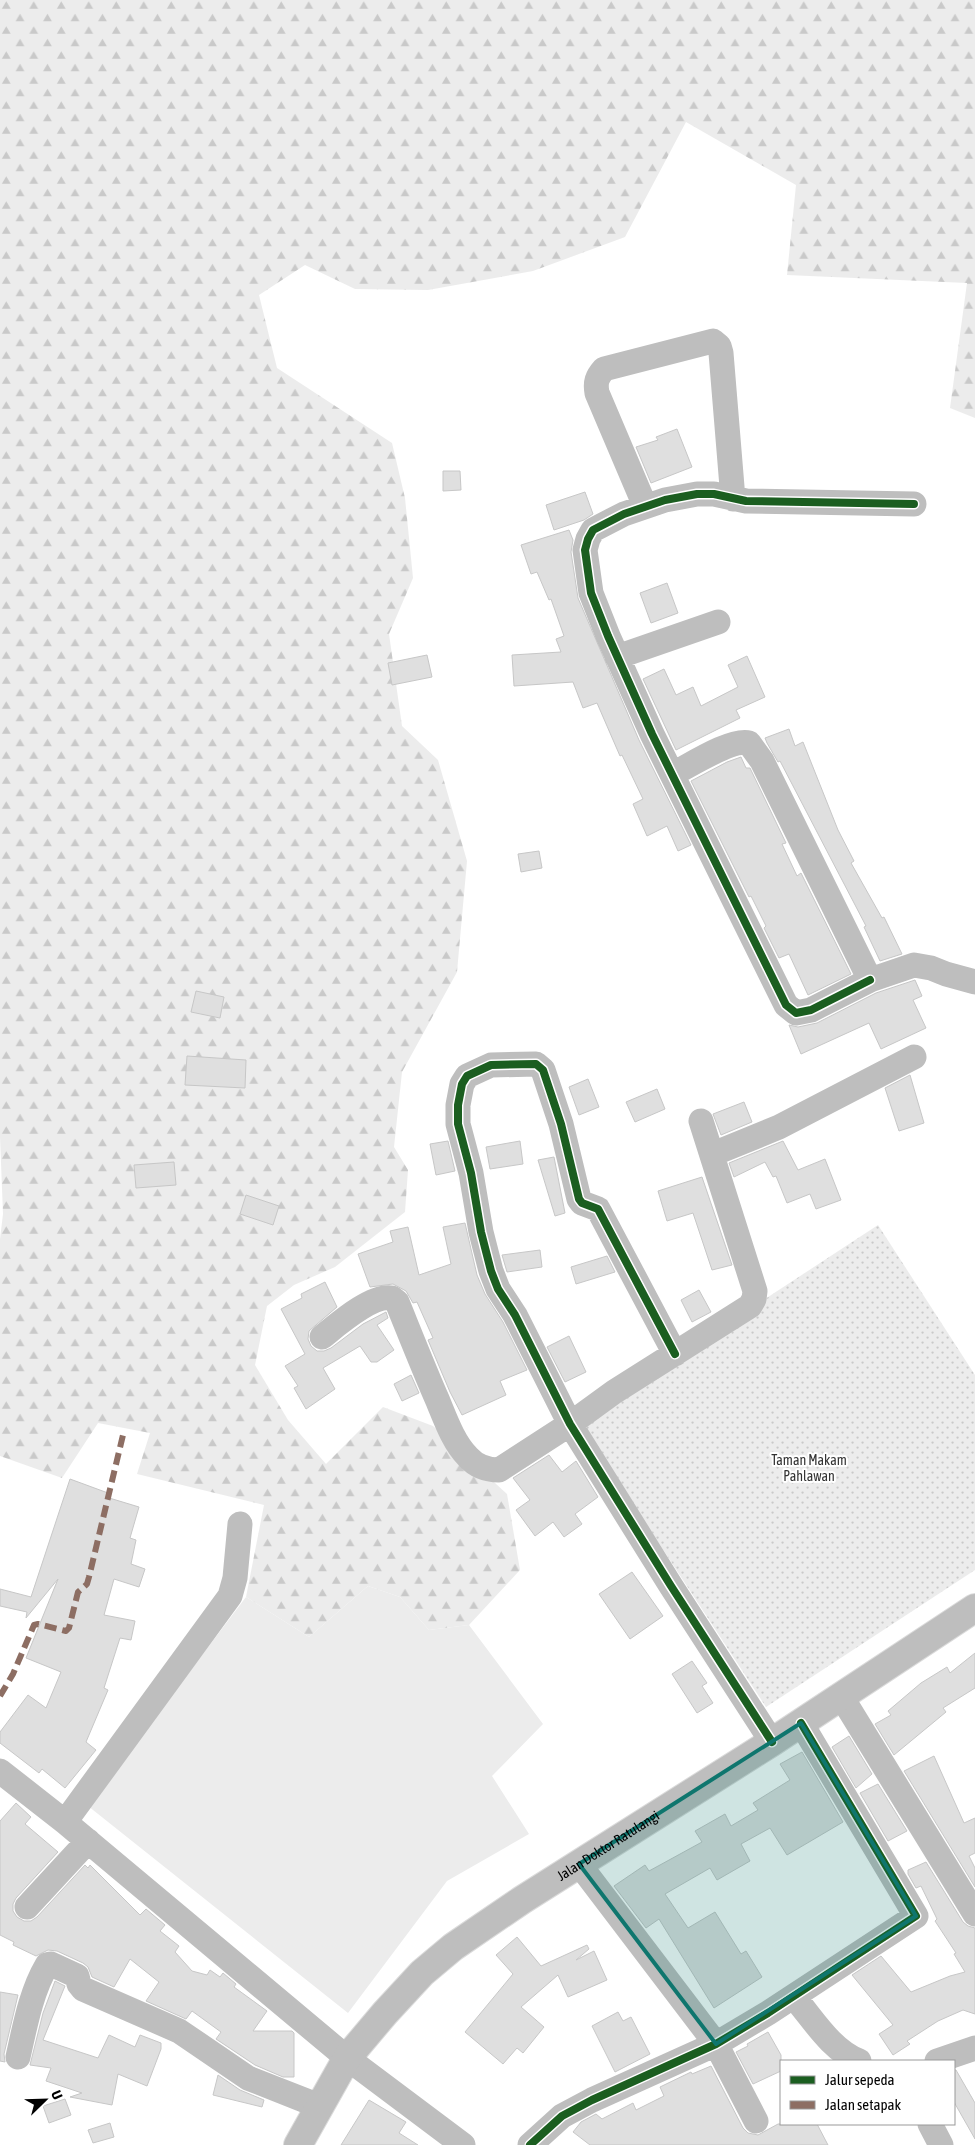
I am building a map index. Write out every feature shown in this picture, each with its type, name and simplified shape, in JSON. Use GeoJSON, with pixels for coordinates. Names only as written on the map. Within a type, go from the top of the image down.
{"type":"FeatureCollection","features":[{"type":"Feature","properties":{"kind":"highway","name":"Jalan Doktor Ratulangi"},"geometry":{"type":"LineString","coordinates":[[298,2145],[347,2058],[416,1980],[453,1948],[579,1864],[772,1742],[975,1608]]}},
{"type":"Feature","properties":{"kind":"street"},"geometry":{"type":"LineString","coordinates":[[645,506],[597,393],[596,383],[599,374],[604,369],[713,341],[719,346],[721,353],[733,499]]}},
{"type":"Feature","properties":{"kind":"street"},"geometry":{"type":"LineString","coordinates":[[914,504],[746,501],[714,494],[682,495],[645,506],[604,523],[593,530],[586,550],[591,593],[617,657],[790,1010],[796,1013],[810,1010],[870,980],[914,965],[931,968],[975,982]]}},
{"type":"Feature","properties":{"kind":"street"},"geometry":{"type":"LineString","coordinates":[[617,657],[718,622]]}},
{"type":"Feature","properties":{"kind":"street"},"geometry":{"type":"LineString","coordinates":[[673,774],[730,745],[742,741],[749,742],[767,770],[870,980]]}},
{"type":"Feature","properties":{"kind":"street"},"geometry":{"type":"LineString","coordinates":[[713,1154],[779,1127],[914,1057]]}},
{"type":"Feature","properties":{"kind":"street"},"geometry":{"type":"LineString","coordinates":[[674,1354],[598,1209],[582,1203],[579,1199],[560,1124],[543,1070],[536,1064],[491,1065],[467,1076],[462,1084],[458,1106],[458,1124],[471,1173],[480,1232],[498,1289],[515,1315],[570,1424],[671,1586],[772,1742]]}},
{"type":"Feature","properties":{"kind":"street"},"geometry":{"type":"LineString","coordinates":[[322,1337],[361,1308],[378,1300],[392,1298],[396,1302],[443,1414],[460,1448],[468,1458],[488,1470],[499,1470],[570,1424],[614,1392],[750,1306],[754,1299],[755,1291],[701,1121]]}},
{"type":"Feature","properties":{"kind":"street"},"geometry":{"type":"LineString","coordinates":[[64,1822],[230,1596],[235,1578],[240,1524]]}},
{"type":"Feature","properties":{"kind":"street"},"geometry":{"type":"LineString","coordinates":[[841,1696],[975,1914]]}},
{"type":"Feature","properties":{"kind":"street"},"geometry":{"type":"LineString","coordinates":[[530,2145],[557,2120],[577,2108],[716,2044],[794,1997],[916,1916],[801,1723]]}},
{"type":"Feature","properties":{"kind":"street"},"geometry":{"type":"LineString","coordinates":[[2,1777],[88,1841],[347,2058],[463,2145]]}},
{"type":"Feature","properties":{"kind":"street"},"geometry":{"type":"LineString","coordinates":[[27,1907],[88,1841]]}},
{"type":"Feature","properties":{"kind":"street"},"geometry":{"type":"LineString","coordinates":[[579,1864],[716,2044],[756,2121]]}},
{"type":"Feature","properties":{"kind":"street"},"geometry":{"type":"LineString","coordinates":[[18,2057],[33,1999],[47,1965],[51,1964],[77,1976],[81,1988],[179,2031],[248,2078],[319,2106]]}},
{"type":"Feature","properties":{"kind":"street"},"geometry":{"type":"LineString","coordinates":[[794,1997],[838,2049],[856,2060]]}},
{"type":"Feature","properties":{"kind":"street"},"geometry":{"type":"LineString","coordinates":[[940,2060],[975,2048]]}},
{"type":"Feature","properties":{"kind":"street"},"geometry":{"type":"LineString","coordinates":[[931,2125],[941,2145]]}},
{"type":"Feature","properties":{"kind":"highlighted area"},"geometry":{"type":"Polygon","coordinates":[[[801,1723],[916,1916],[716,2044],[579,1864],[801,1723]]]}},
{"type":"Feature","properties":{"kind":"green space"},"geometry":{"type":"Polygon","coordinates":[[[0,0],[975,0],[975,418],[950,408],[967,283],[787,275],[796,185],[686,122],[625,237],[533,271],[428,290],[355,289],[305,265],[259,295],[277,368],[392,443],[405,498],[413,578],[389,634],[402,726],[438,760],[467,861],[457,972],[402,1072],[394,1147],[408,1170],[405,1212],[335,1267],[294,1285],[267,1306],[255,1365],[288,1420],[326,1464],[383,1407],[433,1426],[507,1494],[520,1570],[469,1625],[429,1630],[400,1597],[368,1586],[309,1637],[246,1597],[264,1505],[137,1474],[150,1433],[98,1423],[62,1478],[0,1456],[0,1239],[3,1214],[0,1137],[0,0]]]}},
{"type":"Feature","properties":{"kind":"green space","name":"Taman Makam Pahlawan"},"geometry":{"type":"Polygon","coordinates":[[[878,1225],[975,1375],[975,1570],[766,1707],[579,1421],[878,1225]]]}},
{"type":"Feature","properties":{"kind":"green space"},"geometry":{"type":"Polygon","coordinates":[[[368,1586],[400,1597],[429,1630],[469,1625],[543,1724],[492,1776],[529,1834],[447,1881],[348,2013],[88,1806],[246,1597],[309,1637],[368,1586]]]}},
{"type":"Feature","properties":{"kind":"building"},"geometry":{"type":"Polygon","coordinates":[[[677,429],[692,467],[651,483],[636,447],[658,440],[656,437],[677,429]]]}},
{"type":"Feature","properties":{"kind":"building"},"geometry":{"type":"Polygon","coordinates":[[[443,471],[460,471],[461,490],[443,491],[443,471]]]}},
{"type":"Feature","properties":{"kind":"building"},"geometry":{"type":"Polygon","coordinates":[[[585,492],[593,514],[584,520],[554,530],[546,505],[585,492]]]}},
{"type":"Feature","properties":{"kind":"building"},"geometry":{"type":"Polygon","coordinates":[[[569,530],[573,540],[571,552],[578,598],[639,740],[691,845],[678,851],[667,826],[647,836],[633,804],[643,799],[622,755],[620,756],[597,703],[583,708],[573,682],[514,686],[512,655],[561,652],[556,639],[564,636],[551,599],[549,600],[537,572],[531,574],[521,545],[569,530]]]}},
{"type":"Feature","properties":{"kind":"building"},"geometry":{"type":"Polygon","coordinates":[[[667,583],[678,613],[651,623],[640,593],[667,583]]]}},
{"type":"Feature","properties":{"kind":"building"},"geometry":{"type":"Polygon","coordinates":[[[427,655],[432,677],[392,685],[388,663],[427,655]]]}},
{"type":"Feature","properties":{"kind":"building"},"geometry":{"type":"Polygon","coordinates":[[[747,656],[765,697],[736,710],[740,718],[676,750],[643,679],[664,669],[676,695],[693,687],[701,706],[738,687],[728,665],[747,656]]]}},
{"type":"Feature","properties":{"kind":"building"},"geometry":{"type":"Polygon","coordinates":[[[789,729],[795,746],[803,742],[838,830],[854,861],[851,863],[882,918],[884,917],[902,954],[880,961],[864,927],[866,926],[780,761],[778,762],[767,743],[765,738],[789,729]]]}},
{"type":"Feature","properties":{"kind":"building"},"geometry":{"type":"Polygon","coordinates":[[[741,757],[746,768],[750,768],[786,843],[782,844],[797,876],[801,873],[851,974],[808,995],[789,954],[779,958],[764,928],[766,926],[751,896],[749,897],[691,781],[727,762],[741,757]]]}},
{"type":"Feature","properties":{"kind":"building"},"geometry":{"type":"Polygon","coordinates":[[[539,851],[542,868],[521,872],[518,854],[539,851]]]}},
{"type":"Feature","properties":{"kind":"building"},"geometry":{"type":"Polygon","coordinates":[[[915,980],[922,996],[913,1000],[926,1028],[881,1049],[869,1023],[801,1054],[789,1025],[798,1027],[817,1023],[876,993],[915,980]]]}},
{"type":"Feature","properties":{"kind":"building"},"geometry":{"type":"Polygon","coordinates":[[[196,991],[224,997],[220,1018],[191,1012],[196,991]]]}},
{"type":"Feature","properties":{"kind":"building"},"geometry":{"type":"Polygon","coordinates":[[[187,1056],[246,1060],[245,1088],[185,1085],[187,1056]]]}},
{"type":"Feature","properties":{"kind":"building"},"geometry":{"type":"Polygon","coordinates":[[[910,1075],[924,1123],[899,1131],[885,1088],[910,1075]]]}},
{"type":"Feature","properties":{"kind":"building"},"geometry":{"type":"Polygon","coordinates":[[[588,1079],[599,1107],[579,1115],[569,1087],[588,1079]]]}},
{"type":"Feature","properties":{"kind":"building"},"geometry":{"type":"Polygon","coordinates":[[[657,1089],[665,1109],[635,1122],[626,1102],[657,1089]]]}},
{"type":"Feature","properties":{"kind":"building"},"geometry":{"type":"Polygon","coordinates":[[[744,1102],[752,1122],[721,1135],[713,1114],[744,1102]]]}},
{"type":"Feature","properties":{"kind":"building"},"geometry":{"type":"Polygon","coordinates":[[[448,1141],[455,1171],[436,1175],[430,1144],[448,1141]]]}},
{"type":"Feature","properties":{"kind":"building"},"geometry":{"type":"Polygon","coordinates":[[[520,1141],[523,1164],[490,1169],[486,1147],[520,1141]]]}},
{"type":"Feature","properties":{"kind":"building"},"geometry":{"type":"Polygon","coordinates":[[[783,1141],[798,1170],[825,1159],[841,1200],[816,1209],[810,1194],[787,1203],[776,1176],[773,1177],[765,1162],[734,1177],[729,1163],[783,1141]]]}},
{"type":"Feature","properties":{"kind":"building"},"geometry":{"type":"Polygon","coordinates":[[[554,1157],[565,1213],[555,1216],[538,1160],[554,1157]]]}},
{"type":"Feature","properties":{"kind":"building"},"geometry":{"type":"Polygon","coordinates":[[[174,1162],[176,1185],[136,1188],[134,1165],[174,1162]]]}},
{"type":"Feature","properties":{"kind":"building"},"geometry":{"type":"Polygon","coordinates":[[[702,1177],[732,1265],[712,1270],[693,1213],[667,1221],[658,1191],[702,1177]]]}},
{"type":"Feature","properties":{"kind":"building"},"geometry":{"type":"Polygon","coordinates":[[[246,1195],[279,1206],[273,1225],[240,1214],[246,1195]]]}},
{"type":"Feature","properties":{"kind":"building"},"geometry":{"type":"Polygon","coordinates":[[[465,1223],[477,1275],[485,1294],[503,1322],[527,1370],[500,1381],[506,1395],[462,1415],[428,1340],[433,1338],[417,1302],[413,1303],[406,1291],[393,1284],[370,1287],[358,1254],[393,1242],[390,1231],[408,1227],[419,1275],[451,1264],[443,1227],[465,1223]]]}},
{"type":"Feature","properties":{"kind":"building"},"geometry":{"type":"Polygon","coordinates":[[[540,1250],[542,1267],[507,1272],[502,1255],[540,1250]]]}},
{"type":"Feature","properties":{"kind":"building"},"geometry":{"type":"Polygon","coordinates":[[[607,1256],[615,1272],[576,1284],[571,1267],[607,1256]]]}},
{"type":"Feature","properties":{"kind":"building"},"geometry":{"type":"Polygon","coordinates":[[[325,1282],[337,1307],[309,1331],[308,1339],[311,1346],[317,1351],[331,1348],[363,1324],[386,1312],[388,1318],[377,1325],[394,1350],[377,1362],[371,1362],[360,1346],[323,1368],[335,1389],[306,1409],[294,1388],[298,1386],[285,1366],[305,1354],[281,1309],[302,1298],[301,1294],[325,1282]]]}},
{"type":"Feature","properties":{"kind":"building"},"geometry":{"type":"Polygon","coordinates":[[[699,1290],[711,1312],[692,1322],[681,1300],[699,1290]]]}},
{"type":"Feature","properties":{"kind":"building"},"geometry":{"type":"Polygon","coordinates":[[[569,1336],[586,1372],[565,1382],[547,1347],[569,1336]]]}},
{"type":"Feature","properties":{"kind":"building"},"geometry":{"type":"Polygon","coordinates":[[[411,1375],[419,1393],[402,1401],[394,1384],[411,1375]]]}},
{"type":"Feature","properties":{"kind":"building"},"geometry":{"type":"Polygon","coordinates":[[[549,1455],[562,1472],[576,1461],[598,1497],[575,1514],[582,1524],[564,1537],[553,1522],[535,1536],[516,1510],[530,1500],[513,1478],[549,1455]]]}},
{"type":"Feature","properties":{"kind":"building"},"geometry":{"type":"Polygon","coordinates":[[[70,1479],[108,1493],[106,1497],[139,1507],[130,1538],[136,1540],[131,1564],[145,1569],[139,1587],[114,1579],[104,1615],[135,1621],[131,1640],[120,1638],[104,1688],[108,1690],[86,1742],[96,1750],[65,1788],[42,1769],[39,1773],[0,1743],[0,1732],[28,1695],[46,1708],[61,1672],[26,1658],[58,1579],[26,1618],[27,1612],[0,1606],[0,1589],[31,1597],[70,1479]]]}},
{"type":"Feature","properties":{"kind":"building"},"geometry":{"type":"Polygon","coordinates":[[[632,1572],[663,1616],[630,1639],[599,1594],[632,1572]]]}},
{"type":"Feature","properties":{"kind":"building"},"geometry":{"type":"Polygon","coordinates":[[[975,1653],[975,1688],[943,1708],[946,1712],[894,1755],[875,1724],[891,1715],[888,1711],[921,1683],[947,1667],[950,1673],[975,1653]]]}},
{"type":"Feature","properties":{"kind":"building"},"geometry":{"type":"Polygon","coordinates":[[[692,1661],[707,1683],[702,1686],[713,1703],[697,1713],[672,1674],[692,1661]]]}},
{"type":"Feature","properties":{"kind":"building"},"geometry":{"type":"Polygon","coordinates":[[[849,1736],[872,1774],[856,1788],[832,1747],[849,1736]]]}},
{"type":"Feature","properties":{"kind":"building"},"geometry":{"type":"Polygon","coordinates":[[[802,1752],[843,1822],[787,1855],[770,1828],[741,1844],[750,1861],[717,1880],[710,1868],[665,1894],[688,1928],[715,1912],[741,1954],[746,1951],[762,1977],[714,2008],[659,1919],[646,1928],[614,1886],[645,1865],[649,1871],[702,1842],[695,1831],[725,1814],[731,1826],[758,1810],[753,1803],[790,1780],[780,1764],[802,1752]]]}},
{"type":"Feature","properties":{"kind":"building"},"geometry":{"type":"Polygon","coordinates":[[[934,1756],[964,1823],[975,1818],[975,1853],[969,1856],[975,1868],[975,1887],[904,1771],[934,1756]]]}},
{"type":"Feature","properties":{"kind":"building"},"geometry":{"type":"Polygon","coordinates":[[[878,1784],[907,1831],[888,1841],[860,1793],[878,1784]]]}},
{"type":"Feature","properties":{"kind":"building"},"geometry":{"type":"Polygon","coordinates":[[[16,1803],[31,1817],[25,1824],[58,1852],[16,1898],[13,1904],[13,1911],[17,1917],[24,1921],[31,1921],[37,1917],[85,1865],[88,1868],[90,1865],[140,1915],[146,1909],[165,1925],[160,1931],[179,1946],[175,1952],[192,1971],[207,1975],[210,1970],[220,1977],[223,1973],[236,1984],[234,1987],[267,2011],[253,2031],[292,2031],[294,2033],[294,2077],[283,2077],[255,2065],[216,2039],[221,2032],[192,2011],[186,2019],[146,2001],[159,1982],[130,1959],[114,1987],[92,1977],[88,1967],[83,1963],[57,1951],[48,1950],[36,1956],[13,1945],[14,1942],[0,1935],[0,1821],[16,1803]]]}},
{"type":"Feature","properties":{"kind":"building"},"geometry":{"type":"Polygon","coordinates":[[[926,1862],[963,1922],[975,1928],[975,2014],[963,2010],[938,2021],[907,2041],[910,2044],[893,2055],[879,2034],[893,2025],[852,1975],[881,1956],[911,1992],[965,1972],[954,1954],[956,1953],[935,1921],[937,1919],[921,1886],[916,1888],[908,1874],[908,1870],[926,1862]]]}},
{"type":"Feature","properties":{"kind":"building"},"geometry":{"type":"Polygon","coordinates":[[[517,1937],[541,1966],[587,1945],[589,1949],[576,1960],[594,1951],[607,1980],[568,1997],[558,1975],[521,2007],[544,2027],[523,2053],[517,2048],[503,2064],[465,2032],[513,1974],[496,1955],[517,1937]]]}},
{"type":"Feature","properties":{"kind":"building"},"geometry":{"type":"Polygon","coordinates":[[[55,1981],[65,1986],[43,2040],[98,2058],[109,2035],[135,2047],[140,2035],[161,2043],[161,2049],[147,2086],[118,2074],[112,2105],[70,2097],[82,2093],[46,2081],[51,2068],[30,2065],[43,2013],[55,1981]]]}},
{"type":"Feature","properties":{"kind":"building"},"geometry":{"type":"Polygon","coordinates":[[[0,1992],[18,1995],[4,2054],[5,2062],[0,2061],[0,1992]]]}},
{"type":"Feature","properties":{"kind":"building"},"geometry":{"type":"Polygon","coordinates":[[[618,2012],[623,2021],[631,2017],[650,2054],[615,2072],[592,2026],[618,2012]]]}},
{"type":"Feature","properties":{"kind":"building"},"geometry":{"type":"Polygon","coordinates":[[[768,2032],[781,2055],[780,2071],[753,2084],[736,2052],[748,2046],[747,2044],[768,2032]]]}},
{"type":"Feature","properties":{"kind":"building"},"geometry":{"type":"Polygon","coordinates":[[[711,2066],[743,2128],[748,2133],[758,2135],[778,2124],[818,2125],[828,2145],[590,2145],[573,2132],[581,2122],[596,2114],[602,2119],[633,2103],[636,2110],[664,2096],[660,2087],[691,2072],[692,2074],[711,2066]]]}},
{"type":"Feature","properties":{"kind":"building"},"geometry":{"type":"Polygon","coordinates":[[[955,2070],[975,2103],[975,2139],[955,2104],[955,2070]]]}},
{"type":"Feature","properties":{"kind":"building"},"geometry":{"type":"Polygon","coordinates":[[[218,2075],[240,2090],[264,2100],[262,2107],[213,2095],[218,2075]]]}},
{"type":"Feature","properties":{"kind":"building"},"geometry":{"type":"Polygon","coordinates":[[[65,2099],[71,2115],[49,2123],[43,2106],[65,2099]]]}},
{"type":"Feature","properties":{"kind":"building"},"geometry":{"type":"Polygon","coordinates":[[[369,2100],[406,2122],[399,2133],[418,2145],[341,2145],[369,2100]]]}},
{"type":"Feature","properties":{"kind":"building"},"geometry":{"type":"Polygon","coordinates":[[[110,2123],[114,2137],[93,2143],[88,2130],[110,2123]]]}},
{"type":"Feature","properties":{"kind":"marked path"},"geometry":{"type":"LineString","coordinates":[[0,1696],[13,1674],[34,1625],[38,1624],[66,1631],[69,1628],[78,1592],[87,1584],[89,1577],[123,1435]]}},
{"type":"Feature","properties":{"kind":"cycle path"},"geometry":{"type":"LineString","coordinates":[[870,980],[811,1010],[796,1013],[786,1005],[652,734],[608,636],[591,593],[585,550],[593,530],[624,514],[665,500],[697,494],[714,494],[746,501],[914,504]]}},
{"type":"Feature","properties":{"kind":"cycle path"},"geometry":{"type":"LineString","coordinates":[[675,1354],[598,1209],[582,1203],[579,1199],[561,1124],[543,1070],[536,1064],[491,1065],[467,1076],[462,1084],[458,1105],[458,1124],[471,1173],[481,1232],[491,1271],[498,1289],[515,1315],[570,1424],[671,1586],[772,1742]]}},
{"type":"Feature","properties":{"kind":"cycle path"},"geometry":{"type":"LineString","coordinates":[[530,2145],[562,2116],[592,2100],[716,2044],[768,2013],[916,1916],[801,1723]]}}]}
